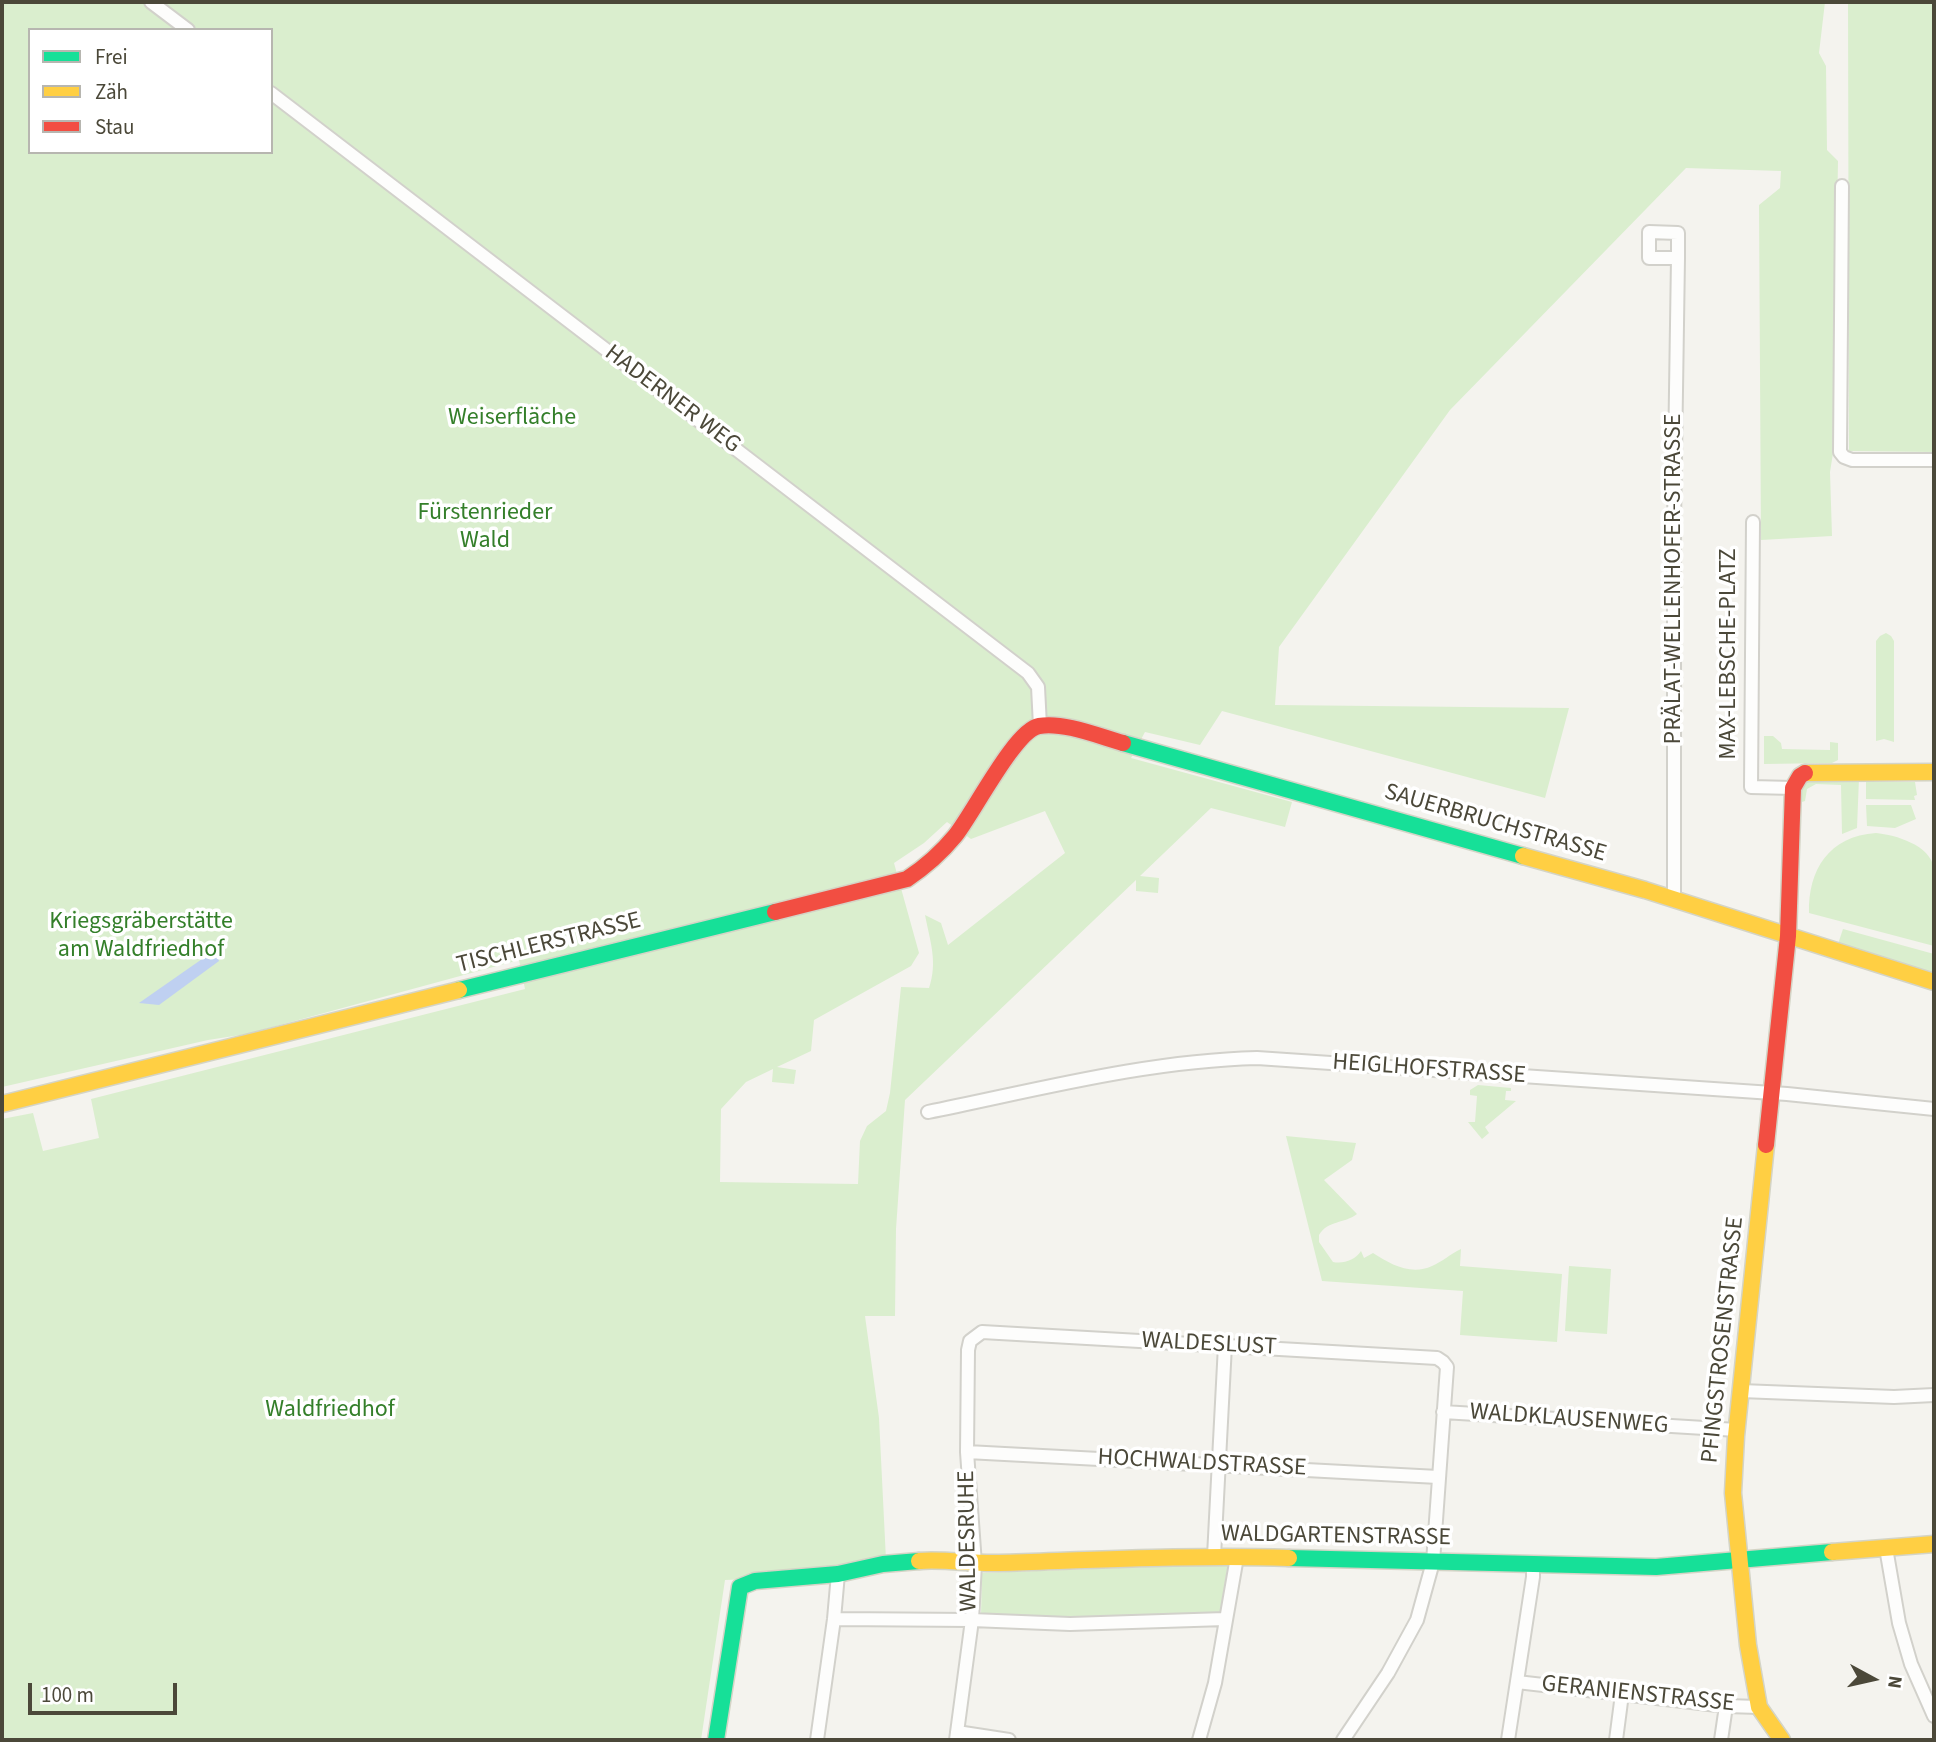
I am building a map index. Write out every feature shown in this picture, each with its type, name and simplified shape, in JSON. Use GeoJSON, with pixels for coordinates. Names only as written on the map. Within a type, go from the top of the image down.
{"type":"FeatureCollection","features":[{"type":"Feature","properties":{"kind":"street"},"geometry":{"type":"LineString","coordinates":[[152,2],[185,28]]}},
{"type":"Feature","properties":{"kind":"street","name":"HADERNER WEG"},"geometry":{"type":"LineString","coordinates":[[273,95],[1028,673],[1038,687],[1040,726]]}},
{"type":"Feature","properties":{"kind":"street"},"geometry":{"type":"LineString","coordinates":[[1842,186],[1840,452],[1852,460],[1934,460]]}},
{"type":"Feature","properties":{"kind":"street","name":"PRÄLAT-WELLENHOFER-STRASSE"},"geometry":{"type":"LineString","coordinates":[[1674,900],[1674,523],[1678,258]]}},
{"type":"Feature","properties":{"kind":"street","name":"MAX-LEBSCHE-PLATZ"},"geometry":{"type":"LineString","coordinates":[[1753,522],[1751,787],[1793,788]]}},
{"type":"Feature","properties":{"kind":"street","name":"SAUERBRUCHSTRASSE"},"geometry":{"type":"LineString","coordinates":[[1040,726],[1060,728],[1178,758],[1674,900],[1934,982]]}},
{"type":"Feature","properties":{"kind":"street","name":"TISCHLERSTRASSE"},"geometry":{"type":"LineString","coordinates":[[2,1104],[907,879],[936,858],[954,840],[1014,745],[1023,734],[1040,726]]}},
{"type":"Feature","properties":{"kind":"street"},"geometry":{"type":"LineString","coordinates":[[1788,936],[1793,788],[1796,782],[1806,772],[1934,772]]}},
{"type":"Feature","properties":{"kind":"street","name":"PFINGSTROSENSTRASSE"},"geometry":{"type":"LineString","coordinates":[[1782,1740],[1759,1707],[1748,1645],[1733,1493],[1737,1430],[1788,936]]}},
{"type":"Feature","properties":{"kind":"street","name":"HEIGLHOFSTRASSE"},"geometry":{"type":"LineString","coordinates":[[928,1112],[1138,1069],[1220,1059],[1257,1058],[1772,1093],[1934,1109]]}},
{"type":"Feature","properties":{"kind":"street","name":"WALDESLUST"},"geometry":{"type":"LineString","coordinates":[[970,1341],[982,1332],[1437,1358],[1447,1367],[1443,1412]]}},
{"type":"Feature","properties":{"kind":"street","name":"WALDESRUHE"},"geometry":{"type":"LineString","coordinates":[[957,1736],[972,1620],[975,1564],[967,1452],[970,1341]]}},
{"type":"Feature","properties":{"kind":"street"},"geometry":{"type":"LineString","coordinates":[[1214,1556],[1225,1345]]}},
{"type":"Feature","properties":{"kind":"street"},"geometry":{"type":"LineString","coordinates":[[1741,1391],[1894,1397],[1934,1395]]}},
{"type":"Feature","properties":{"kind":"street"},"geometry":{"type":"LineString","coordinates":[[1342,1740],[1388,1673],[1417,1620],[1433,1562],[1443,1412]]}},
{"type":"Feature","properties":{"kind":"street","name":"WALDKLAUSENWEG"},"geometry":{"type":"LineString","coordinates":[[1443,1412],[1737,1430]]}},
{"type":"Feature","properties":{"kind":"street","name":"HOCHWALDSTRASSE"},"geometry":{"type":"LineString","coordinates":[[967,1452],[1438,1477]]}},
{"type":"Feature","properties":{"kind":"street","name":"WALDGARTENSTRASSE"},"geometry":{"type":"LineString","coordinates":[[716,1740],[740,1587],[755,1581],[838,1574],[883,1564],[934,1560],[975,1564],[1214,1556],[1656,1567],[1934,1544]]}},
{"type":"Feature","properties":{"kind":"street"},"geometry":{"type":"LineString","coordinates":[[1886,1548],[1899,1623],[1911,1664],[1934,1716]]}},
{"type":"Feature","properties":{"kind":"street"},"geometry":{"type":"LineString","coordinates":[[1199,1740],[1215,1683],[1237,1557]]}},
{"type":"Feature","properties":{"kind":"street"},"geometry":{"type":"LineString","coordinates":[[1507,1740],[1533,1564]]}},
{"type":"Feature","properties":{"kind":"street"},"geometry":{"type":"LineString","coordinates":[[817,1740],[838,1574]]}},
{"type":"Feature","properties":{"kind":"street"},"geometry":{"type":"LineString","coordinates":[[834,1619],[1070,1624],[1225,1619]]}},
{"type":"Feature","properties":{"kind":"street","name":"GERANIENSTRASSE"},"geometry":{"type":"LineString","coordinates":[[1517,1682],[1726,1706],[1759,1707]]}},
{"type":"Feature","properties":{"kind":"street"},"geometry":{"type":"LineString","coordinates":[[1616,1740],[1622,1694]]}},
{"type":"Feature","properties":{"kind":"street"},"geometry":{"type":"LineString","coordinates":[[1721,1740],[1726,1706]]}},
{"type":"Feature","properties":{"kind":"street"},"geometry":{"type":"LineString","coordinates":[[957,1736],[1009,1740]]}},
{"type":"Feature","properties":{"kind":"green space","name":"Fürstenrieder Wald"},"geometry":{"type":"Polygon","coordinates":[[[2,2],[1825,2],[1819,53],[1826,66],[1827,150],[1838,161],[1833,453],[1830,472],[1832,536],[1761,540],[1759,205],[1780,188],[1781,171],[1686,168],[1450,410],[1279,647],[1275,705],[1569,708],[1545,798],[1222,711],[1200,745],[1145,732],[1131,758],[1292,802],[1285,827],[1211,808],[1140,876],[1159,878],[1158,893],[1136,891],[1136,880],[905,1100],[896,1229],[895,1316],[865,1316],[879,1418],[886,1560],[725,1580],[701,1740],[2,1740],[2,1119],[33,1113],[43,1151],[99,1138],[91,1099],[525,989],[519,960],[247,1034],[208,1040],[2,1087],[2,2]],[[1045,811],[971,839],[947,822],[924,843],[894,863],[919,953],[911,966],[814,1020],[811,1051],[777,1067],[796,1070],[794,1084],[772,1082],[773,1069],[746,1082],[721,1109],[720,1182],[858,1184],[860,1141],[867,1126],[886,1111],[890,1093],[901,987],[929,988],[932,978],[932,951],[925,915],[941,923],[948,945],[1065,853],[1045,811]]]}},
{"type":"Feature","properties":{"kind":"green space"},"geometry":{"type":"Polygon","coordinates":[[[1848,2],[1934,2],[1934,452],[1849,451],[1848,2]]]}},
{"type":"Feature","properties":{"kind":"green space"},"geometry":{"type":"Polygon","coordinates":[[[1886,633],[1894,641],[1894,742],[1884,739],[1876,741],[1876,641],[1886,633]]]}},
{"type":"Feature","properties":{"kind":"green space"},"geometry":{"type":"Polygon","coordinates":[[[1764,736],[1773,736],[1781,743],[1782,749],[1830,750],[1830,742],[1838,743],[1838,760],[1832,763],[1764,764],[1764,736]]]}},
{"type":"Feature","properties":{"kind":"green space"},"geometry":{"type":"Polygon","coordinates":[[[1859,778],[1857,828],[1842,834],[1841,785],[1816,784],[1807,789],[1805,801],[1799,803],[1800,790],[1809,779],[1859,778]]]}},
{"type":"Feature","properties":{"kind":"green space"},"geometry":{"type":"Polygon","coordinates":[[[1866,782],[1915,782],[1917,795],[1914,796],[1915,800],[1866,799],[1866,782]]]}},
{"type":"Feature","properties":{"kind":"green space"},"geometry":{"type":"Polygon","coordinates":[[[1866,805],[1911,805],[1916,819],[1895,828],[1867,826],[1866,805]]]}},
{"type":"Feature","properties":{"kind":"green space"},"geometry":{"type":"Polygon","coordinates":[[[1876,833],[1911,843],[1919,847],[1931,860],[1935,876],[1934,946],[1809,913],[1812,883],[1824,858],[1846,841],[1876,833]]]}},
{"type":"Feature","properties":{"kind":"green space"},"geometry":{"type":"Polygon","coordinates":[[[1843,929],[1934,954],[1934,974],[1838,944],[1843,929]]]}},
{"type":"Feature","properties":{"kind":"green space"},"geometry":{"type":"Polygon","coordinates":[[[1478,1085],[1511,1088],[1511,1091],[1506,1091],[1505,1100],[1516,1101],[1485,1127],[1489,1133],[1482,1139],[1468,1122],[1475,1122],[1477,1096],[1470,1095],[1470,1090],[1478,1085]]]}},
{"type":"Feature","properties":{"kind":"green space"},"geometry":{"type":"Polygon","coordinates":[[[1286,1136],[1356,1143],[1352,1160],[1324,1180],[1357,1214],[1332,1224],[1319,1235],[1319,1242],[1333,1262],[1349,1261],[1361,1251],[1364,1258],[1373,1253],[1394,1265],[1416,1270],[1436,1264],[1461,1249],[1460,1266],[1562,1274],[1557,1342],[1460,1335],[1463,1291],[1322,1281],[1286,1136]]]}},
{"type":"Feature","properties":{"kind":"green space"},"geometry":{"type":"Polygon","coordinates":[[[1569,1266],[1611,1269],[1607,1334],[1565,1331],[1569,1266]]]}},
{"type":"Feature","properties":{"kind":"green space"},"geometry":{"type":"Polygon","coordinates":[[[1228,1564],[1220,1612],[1000,1619],[981,1615],[982,1573],[1228,1564]]]}},
{"type":"Feature","properties":{"kind":"water"},"geometry":{"type":"Polygon","coordinates":[[[215,950],[219,961],[159,1005],[139,1003],[215,950]]]}},
{"type":"Feature","properties":{"kind":"traffic: fast"},"geometry":{"type":"LineString","coordinates":[[1123,743],[1523,856]]}},
{"type":"Feature","properties":{"kind":"traffic: fast"},"geometry":{"type":"LineString","coordinates":[[459,990],[775,912]]}},
{"type":"Feature","properties":{"kind":"traffic: fast"},"geometry":{"type":"LineString","coordinates":[[1289,1558],[1656,1567],[1832,1552]]}},
{"type":"Feature","properties":{"kind":"traffic: fast"},"geometry":{"type":"LineString","coordinates":[[716,1740],[740,1587],[755,1581],[838,1574],[883,1564],[919,1561]]}},
{"type":"Feature","properties":{"kind":"traffic: slow"},"geometry":{"type":"LineString","coordinates":[[1805,773],[1934,772]]}},
{"type":"Feature","properties":{"kind":"traffic: slow"},"geometry":{"type":"LineString","coordinates":[[1523,856],[1645,890],[1934,982]]}},
{"type":"Feature","properties":{"kind":"traffic: slow"},"geometry":{"type":"LineString","coordinates":[[2,1104],[459,990]]}},
{"type":"Feature","properties":{"kind":"traffic: slow"},"geometry":{"type":"LineString","coordinates":[[1766,1145],[1736,1436],[1733,1493],[1748,1645],[1759,1707],[1782,1740]]}},
{"type":"Feature","properties":{"kind":"traffic: slow"},"geometry":{"type":"LineString","coordinates":[[1832,1552],[1934,1544]]}},
{"type":"Feature","properties":{"kind":"traffic: slow"},"geometry":{"type":"LineString","coordinates":[[919,1561],[989,1563],[1180,1557],[1289,1558]]}},
{"type":"Feature","properties":{"kind":"traffic: jam"},"geometry":{"type":"LineString","coordinates":[[775,912],[907,879],[926,865],[955,836],[1018,742],[1039,726],[1070,728],[1123,743]]}},
{"type":"Feature","properties":{"kind":"traffic: jam"},"geometry":{"type":"LineString","coordinates":[[1766,1145],[1788,936],[1793,788],[1805,773]]}},
{"type":"Feature","properties":{"kind":"park label","name":"Weiserfläche"},"geometry":{"type":"Point","coordinates":[512,419]}},
{"type":"Feature","properties":{"kind":"park label","name":"Kriegsgräberstätte am Waldfriedhof"},"geometry":{"type":"Point","coordinates":[141,937]}},
{"type":"Feature","properties":{"kind":"park label","name":"Waldfriedhof"},"geometry":{"type":"Point","coordinates":[330,1411]}}]}
